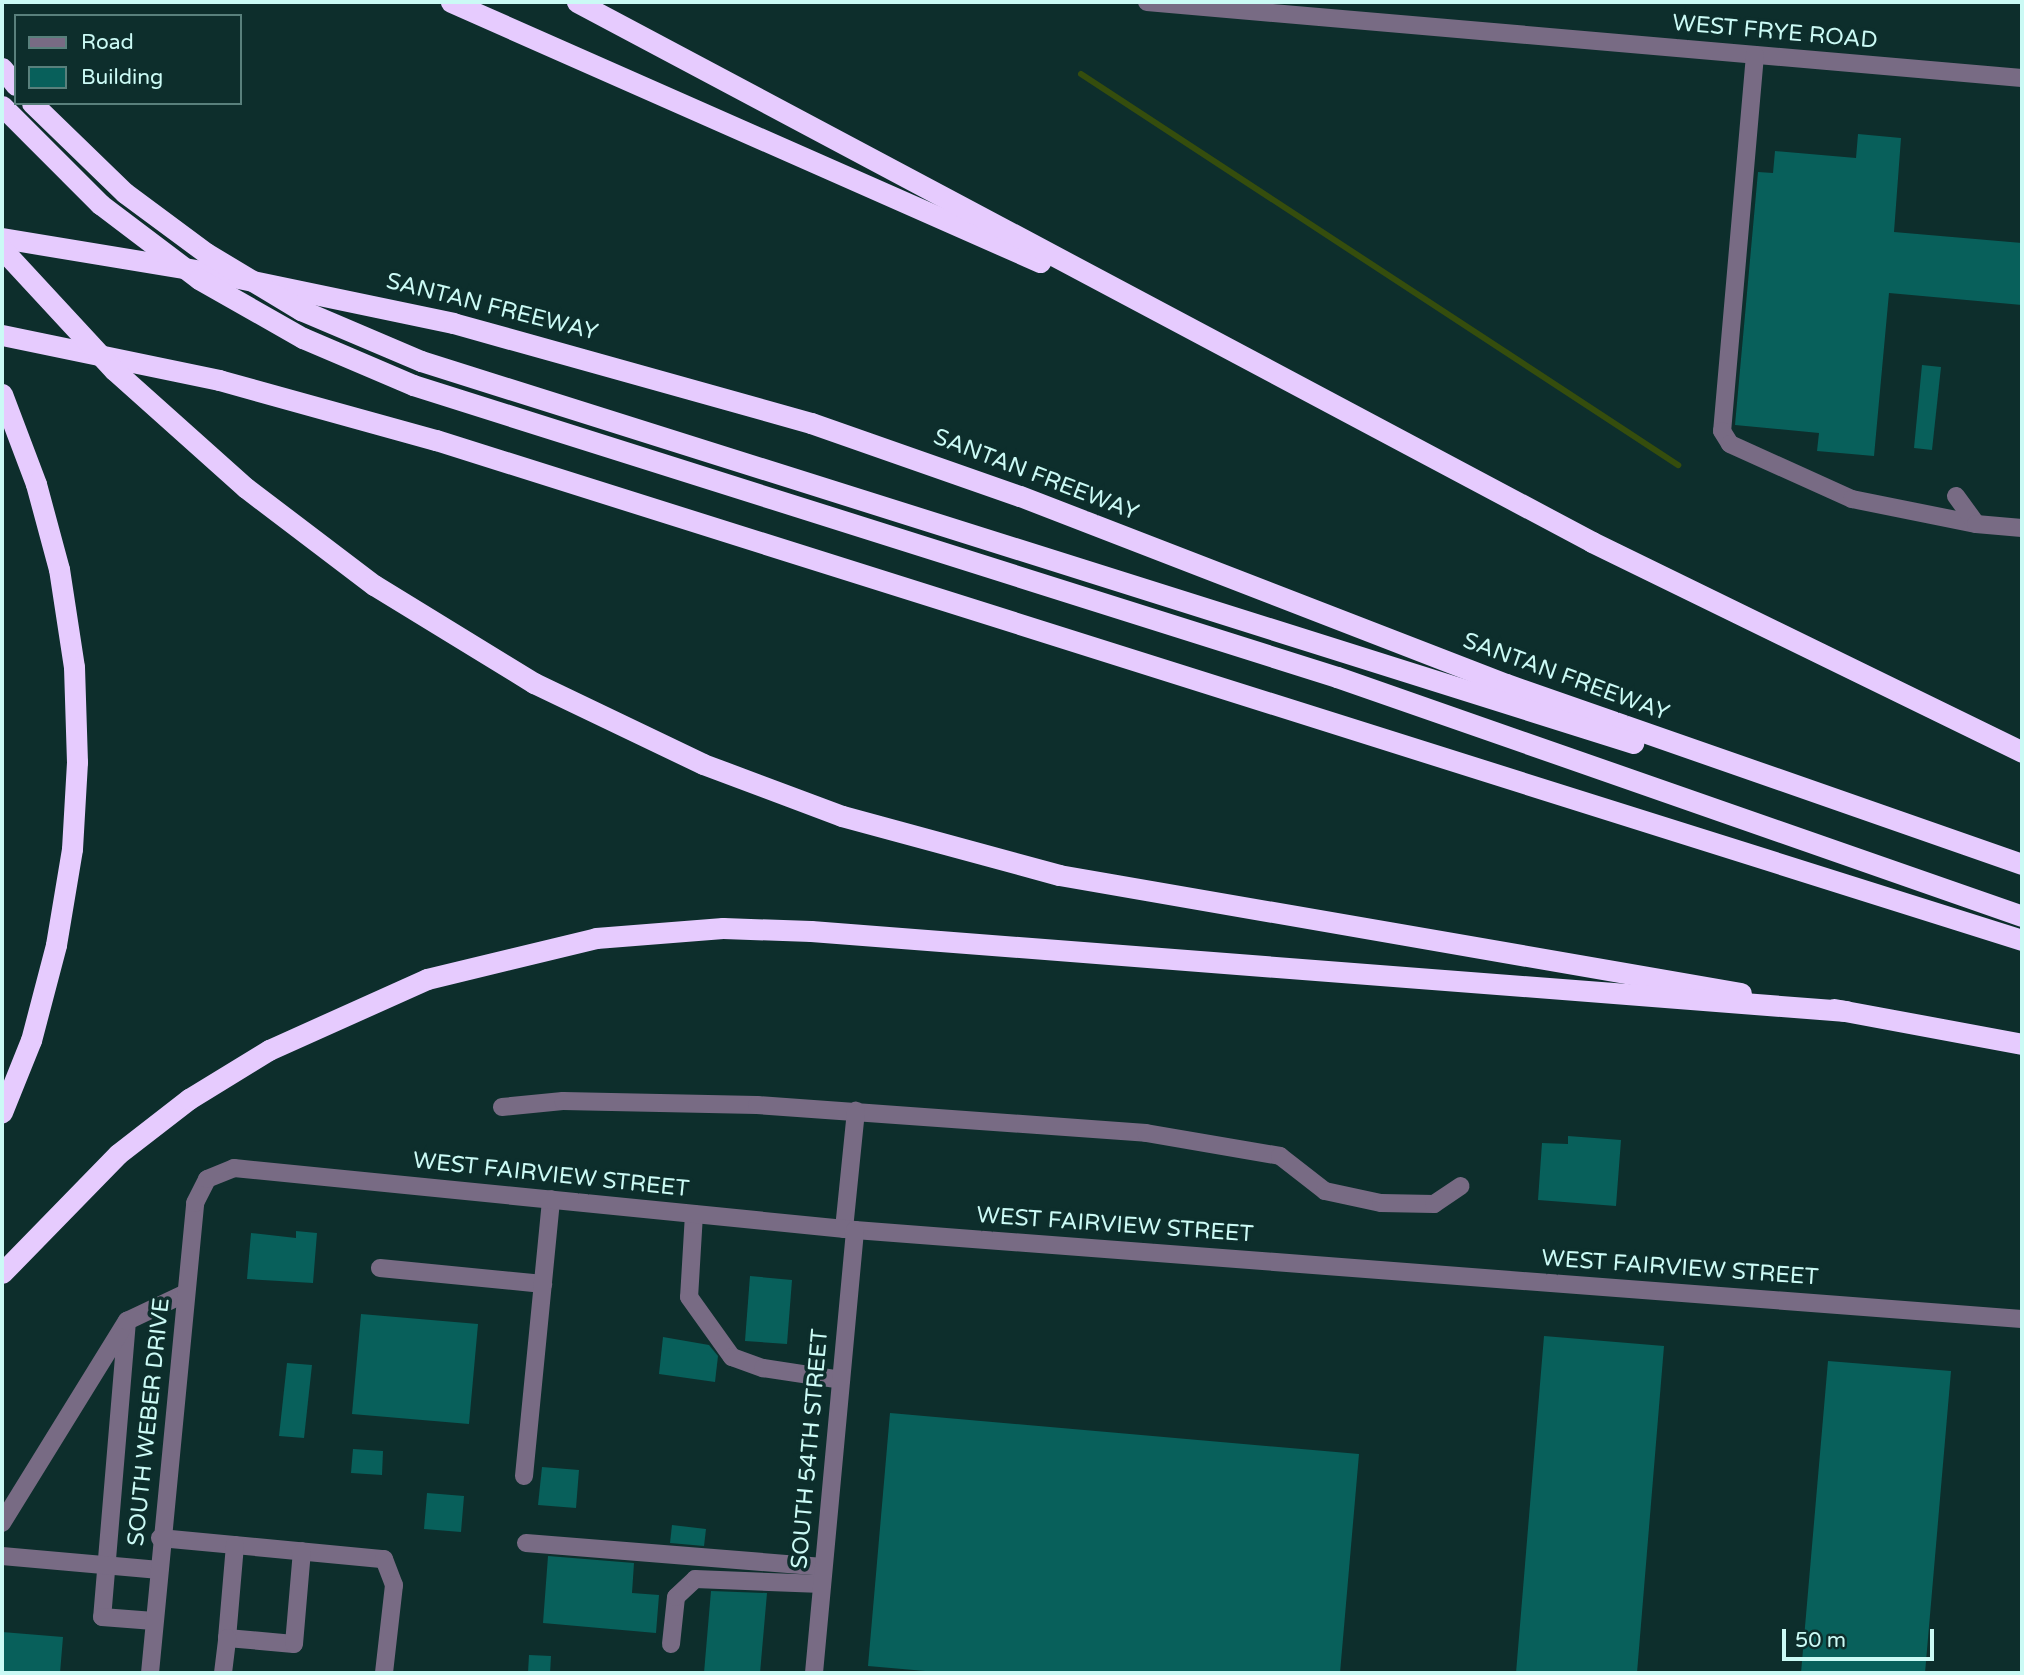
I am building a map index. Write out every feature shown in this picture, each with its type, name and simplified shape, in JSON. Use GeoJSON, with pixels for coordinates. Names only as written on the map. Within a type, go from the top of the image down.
{"type":"FeatureCollection","features":[{"type":"Feature","properties":{"kind":"highway"},"geometry":{"type":"LineString","coordinates":[[450,2],[994,244],[1127,295]]}},
{"type":"Feature","properties":{"kind":"highway"},"geometry":{"type":"LineString","coordinates":[[577,2],[1636,565],[2022,752]]}},
{"type":"Feature","properties":{"kind":"highway"},"geometry":{"type":"LineString","coordinates":[[2,68],[14,83]]}},
{"type":"Feature","properties":{"kind":"highway"},"geometry":{"type":"LineString","coordinates":[[34,105],[125,193],[206,253],[301,310],[421,361],[1500,706],[1820,796]]}},
{"type":"Feature","properties":{"kind":"highway"},"geometry":{"type":"LineString","coordinates":[[2,107],[100,204],[200,279],[303,338],[413,386],[1349,681],[2022,916]]}},
{"type":"Feature","properties":{"kind":"highway","name":"SANTAN FREEWAY"},"geometry":{"type":"LineString","coordinates":[[2,238],[155,262],[418,315],[799,419],[1820,796],[2022,864]]}},
{"type":"Feature","properties":{"kind":"highway"},"geometry":{"type":"LineString","coordinates":[[2,249],[114,370],[246,488],[394,599],[568,701],[703,765],[876,828],[986,859],[1132,890],[1846,1011],[2022,1044]]}},
{"type":"Feature","properties":{"kind":"highway"},"geometry":{"type":"LineString","coordinates":[[2,335],[207,377],[436,440],[2022,940]]}},
{"type":"Feature","properties":{"kind":"highway"},"geometry":{"type":"LineString","coordinates":[[2,394],[36,484],[72,646],[77,790],[68,882],[48,980],[2,1112]]}},
{"type":"Feature","properties":{"kind":"highway"},"geometry":{"type":"LineString","coordinates":[[2,1273],[118,1154],[189,1099],[269,1049],[427,979],[596,938],[723,928],[811,930],[1846,1011]]}},
{"type":"Feature","properties":{"kind":"street","name":"WEST FRYE ROAD"},"geometry":{"type":"LineString","coordinates":[[1147,2],[2022,78]]}},
{"type":"Feature","properties":{"kind":"street"},"geometry":{"type":"LineString","coordinates":[[1755,55],[1722,431],[1730,444],[1852,499],[1976,524],[2022,528]]}},
{"type":"Feature","properties":{"kind":"street"},"geometry":{"type":"LineString","coordinates":[[1956,496],[1976,524]]}},
{"type":"Feature","properties":{"kind":"street"},"geometry":{"type":"LineString","coordinates":[[502,1107],[563,1101],[856,1111],[1146,1133],[1280,1156],[1325,1191],[1381,1203],[1434,1204],[1461,1186]]}},
{"type":"Feature","properties":{"kind":"street","name":"SOUTH 54TH STREET"},"geometry":{"type":"LineString","coordinates":[[814,1673],[841,1380],[856,1111]]}},
{"type":"Feature","properties":{"kind":"street","name":"WEST FAIRVIEW STREET"},"geometry":{"type":"LineString","coordinates":[[207,1179],[234,1168],[850,1229],[2022,1320]]}},
{"type":"Feature","properties":{"kind":"street","name":"SOUTH WEBER DRIVE"},"geometry":{"type":"LineString","coordinates":[[150,1673],[160,1538],[195,1203],[207,1179]]}},
{"type":"Feature","properties":{"kind":"street"},"geometry":{"type":"LineString","coordinates":[[524,1476],[551,1199]]}},
{"type":"Feature","properties":{"kind":"street"},"geometry":{"type":"LineString","coordinates":[[695,1214],[689,1297],[732,1357],[763,1368],[841,1380]]}},
{"type":"Feature","properties":{"kind":"street"},"geometry":{"type":"LineString","coordinates":[[380,1268],[543,1284]]}},
{"type":"Feature","properties":{"kind":"street"},"geometry":{"type":"LineString","coordinates":[[2,1523],[127,1321],[186,1293]]}},
{"type":"Feature","properties":{"kind":"street"},"geometry":{"type":"LineString","coordinates":[[127,1321],[102,1565],[102,1617],[154,1621]]}},
{"type":"Feature","properties":{"kind":"street"},"geometry":{"type":"LineString","coordinates":[[160,1538],[384,1559],[394,1585],[384,1673]]}},
{"type":"Feature","properties":{"kind":"street"},"geometry":{"type":"LineString","coordinates":[[526,1543],[823,1576]]}},
{"type":"Feature","properties":{"kind":"street"},"geometry":{"type":"LineString","coordinates":[[223,1673],[235,1545]]}},
{"type":"Feature","properties":{"kind":"street"},"geometry":{"type":"LineString","coordinates":[[227,1638],[293,1644],[302,1551]]}},
{"type":"Feature","properties":{"kind":"street"},"geometry":{"type":"LineString","coordinates":[[2,1556],[159,1570]]}},
{"type":"Feature","properties":{"kind":"street"},"geometry":{"type":"LineString","coordinates":[[671,1644],[676,1597],[695,1579],[823,1576]]}},
{"type":"Feature","properties":{"kind":"building"},"geometry":{"type":"Polygon","coordinates":[[[1858,134],[1901,138],[1894,232],[2022,243],[2022,305],[1889,293],[1874,456],[1817,451],[1819,433],[1735,425],[1758,172],[1773,173],[1775,151],[1856,158],[1858,134]]]}},
{"type":"Feature","properties":{"kind":"building"},"geometry":{"type":"Polygon","coordinates":[[[1922,365],[1941,367],[1932,450],[1914,448],[1922,365]]]}},
{"type":"Feature","properties":{"kind":"building"},"geometry":{"type":"Polygon","coordinates":[[[1568,1136],[1621,1140],[1616,1206],[1538,1200],[1542,1143],[1568,1144],[1568,1136]]]}},
{"type":"Feature","properties":{"kind":"building"},"geometry":{"type":"Polygon","coordinates":[[[296,1231],[317,1233],[313,1283],[247,1279],[251,1233],[296,1238],[296,1231]]]}},
{"type":"Feature","properties":{"kind":"building"},"geometry":{"type":"Polygon","coordinates":[[[750,1276],[792,1280],[787,1344],[745,1341],[750,1276]]]}},
{"type":"Feature","properties":{"kind":"building"},"geometry":{"type":"Polygon","coordinates":[[[361,1314],[478,1324],[469,1424],[352,1414],[361,1314]]]}},
{"type":"Feature","properties":{"kind":"building"},"geometry":{"type":"Polygon","coordinates":[[[1544,1336],[1664,1346],[1637,1673],[1516,1673],[1544,1336]]]}},
{"type":"Feature","properties":{"kind":"building"},"geometry":{"type":"Polygon","coordinates":[[[663,1337],[709,1345],[718,1356],[715,1382],[659,1374],[663,1337]]]}},
{"type":"Feature","properties":{"kind":"building"},"geometry":{"type":"Polygon","coordinates":[[[1828,1361],[1951,1371],[1925,1673],[1801,1673],[1828,1361]]]}},
{"type":"Feature","properties":{"kind":"building"},"geometry":{"type":"Polygon","coordinates":[[[287,1363],[312,1365],[304,1438],[279,1436],[287,1363]]]}},
{"type":"Feature","properties":{"kind":"building"},"geometry":{"type":"Polygon","coordinates":[[[890,1413],[1359,1454],[1340,1673],[948,1673],[868,1666],[890,1413]]]}},
{"type":"Feature","properties":{"kind":"building"},"geometry":{"type":"Polygon","coordinates":[[[353,1449],[383,1451],[382,1475],[351,1473],[353,1449]]]}},
{"type":"Feature","properties":{"kind":"building"},"geometry":{"type":"Polygon","coordinates":[[[542,1467],[579,1470],[576,1508],[538,1505],[542,1467]]]}},
{"type":"Feature","properties":{"kind":"building"},"geometry":{"type":"Polygon","coordinates":[[[427,1493],[464,1496],[461,1532],[424,1529],[427,1493]]]}},
{"type":"Feature","properties":{"kind":"building"},"geometry":{"type":"Polygon","coordinates":[[[672,1525],[706,1529],[704,1546],[670,1543],[672,1525]]]}},
{"type":"Feature","properties":{"kind":"building"},"geometry":{"type":"Polygon","coordinates":[[[548,1556],[634,1563],[632,1593],[659,1595],[656,1633],[543,1623],[548,1556]]]}},
{"type":"Feature","properties":{"kind":"building"},"geometry":{"type":"Polygon","coordinates":[[[711,1591],[767,1593],[760,1673],[704,1673],[711,1591]]]}},
{"type":"Feature","properties":{"kind":"building"},"geometry":{"type":"Polygon","coordinates":[[[2,1632],[63,1637],[60,1673],[2,1673],[2,1632]]]}},
{"type":"Feature","properties":{"kind":"building"},"geometry":{"type":"Polygon","coordinates":[[[529,1655],[551,1656],[550,1673],[528,1673],[529,1655]]]}},
{"type":"Feature","properties":{"kind":"waterway"},"geometry":{"type":"LineString","coordinates":[[1081,74],[1678,465]]}}]}
